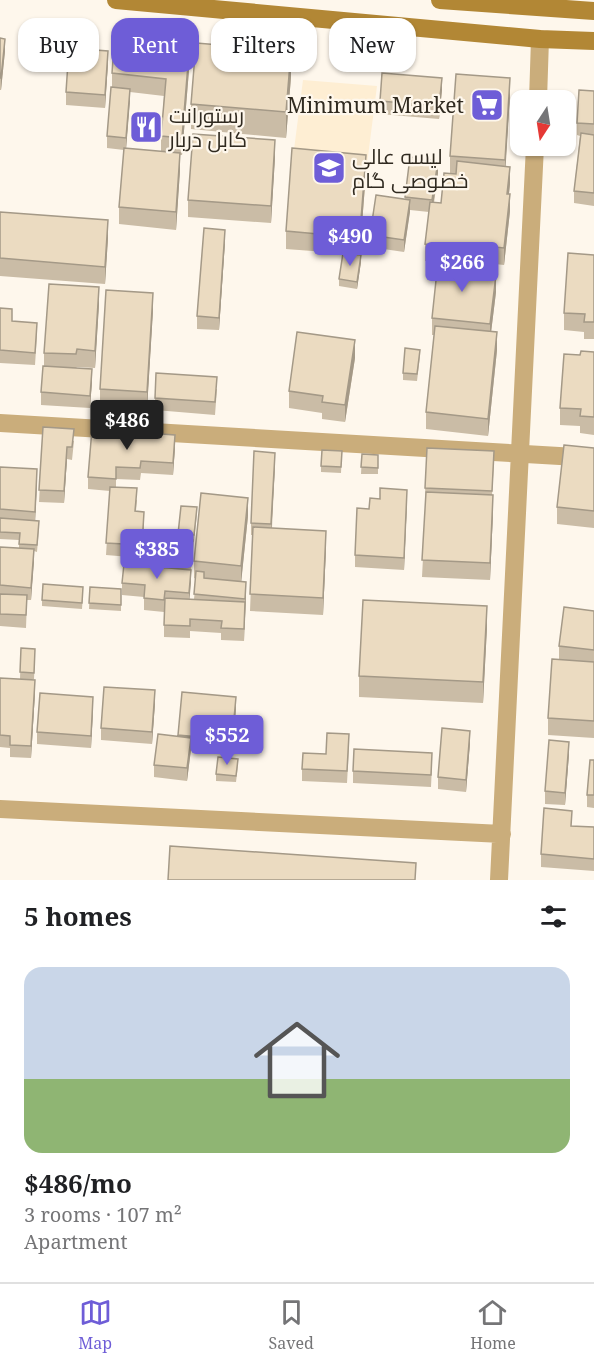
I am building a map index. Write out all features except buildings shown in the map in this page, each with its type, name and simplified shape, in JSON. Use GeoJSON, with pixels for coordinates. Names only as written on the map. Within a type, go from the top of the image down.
{"type":"FeatureCollection","features":[{"type":"Feature","properties":{"kind":"main road"},"geometry":{"type":"LineString","coordinates":[[116,0],[540,39],[594,41]]}},
{"type":"Feature","properties":{"kind":"main road"},"geometry":{"type":"LineString","coordinates":[[440,0],[542,4],[594,11]]}},
{"type":"Feature","properties":{"kind":"street"},"geometry":{"type":"LineString","coordinates":[[538,90],[540,39]]}},
{"type":"Feature","properties":{"kind":"street"},"geometry":{"type":"LineString","coordinates":[[499,880],[535,156]]}},
{"type":"Feature","properties":{"kind":"street"},"geometry":{"type":"LineString","coordinates":[[0,423],[594,458]]}},
{"type":"Feature","properties":{"kind":"street"},"geometry":{"type":"LineString","coordinates":[[0,809],[502,834]]}},
{"type":"Feature","properties":{"kind":"shaded area","name":"لیسه عالی خصوصی گام"},"geometry":{"type":"Polygon","coordinates":[[[303,80],[377,86],[366,172],[361,237],[341,235],[340,253],[286,249],[292,165],[303,80]]]}},
{"type":"Feature","properties":{"kind":"place","name":"Minimum Market"},"geometry":{"type":"Point","coordinates":[487,105]}},
{"type":"Feature","properties":{"kind":"place","name":"رستورانت کابل دربار"},"geometry":{"type":"Point","coordinates":[146,127]}},
{"type":"Feature","properties":{"kind":"place","name":"لیسه عالی خصوصی گام"},"geometry":{"type":"Point","coordinates":[329,168]}}]}
